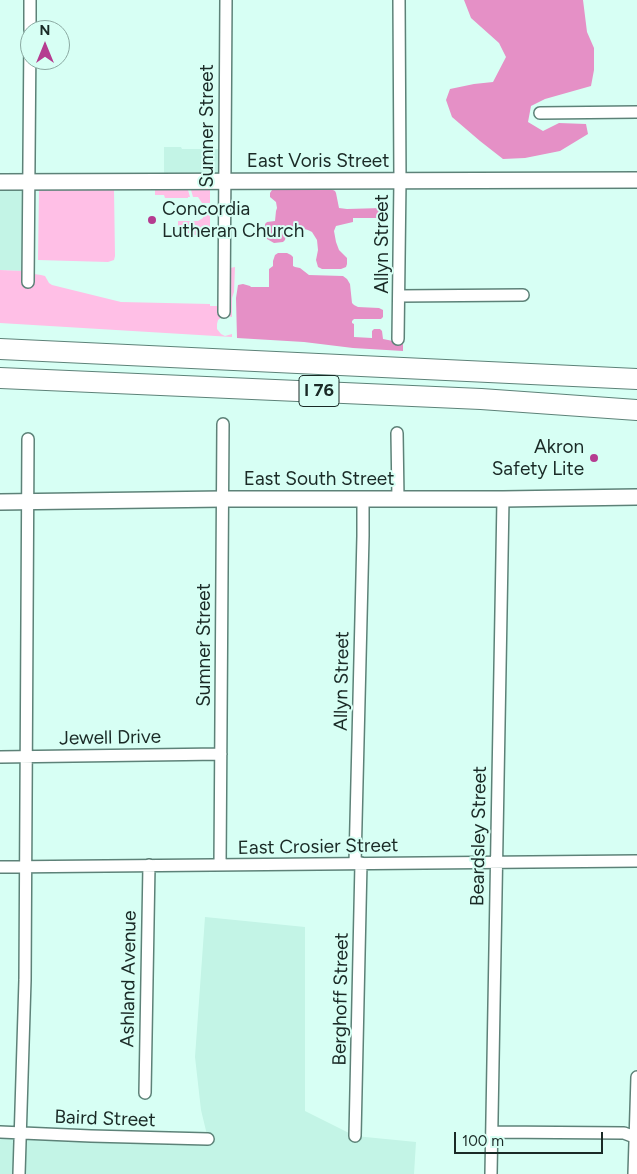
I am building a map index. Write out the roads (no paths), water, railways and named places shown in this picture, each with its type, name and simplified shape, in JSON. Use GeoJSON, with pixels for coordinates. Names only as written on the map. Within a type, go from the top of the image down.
{"type":"FeatureCollection","features":[{"type":"Feature","properties":{"kind":"highway","name":"I 76"},"geometry":{"type":"LineString","coordinates":[[0,349],[637,379]]}},
{"type":"Feature","properties":{"kind":"highway","name":"I 76"},"geometry":{"type":"LineString","coordinates":[[0,378],[471,398],[637,410]]}},
{"type":"Feature","properties":{"kind":"main road","name":"East Voris Street"},"geometry":{"type":"LineString","coordinates":[[0,182],[637,180]]}},
{"type":"Feature","properties":{"kind":"main road","name":"East South Street"},"geometry":{"type":"LineString","coordinates":[[0,502],[637,497]]}},
{"type":"Feature","properties":{"kind":"street"},"geometry":{"type":"LineString","coordinates":[[30,0],[30,20]]}},
{"type":"Feature","properties":{"kind":"street","name":"Sumner Street"},"geometry":{"type":"LineString","coordinates":[[224,312],[226,0]]}},
{"type":"Feature","properties":{"kind":"street","name":"Allyn Street"},"geometry":{"type":"LineString","coordinates":[[398,339],[400,180],[399,0]]}},
{"type":"Feature","properties":{"kind":"street"},"geometry":{"type":"LineString","coordinates":[[28,282],[30,70]]}},
{"type":"Feature","properties":{"kind":"street"},"geometry":{"type":"LineString","coordinates":[[540,113],[637,112]]}},
{"type":"Feature","properties":{"kind":"street"},"geometry":{"type":"LineString","coordinates":[[399,296],[523,295]]}},
{"type":"Feature","properties":{"kind":"street","name":"Sumner Street"},"geometry":{"type":"LineString","coordinates":[[220,865],[224,499],[223,424]]}},
{"type":"Feature","properties":{"kind":"street"},"geometry":{"type":"LineString","coordinates":[[397,433],[398,499]]}},
{"type":"Feature","properties":{"kind":"street"},"geometry":{"type":"LineString","coordinates":[[18,1174],[25,980],[28,439]]}},
{"type":"Feature","properties":{"kind":"street","name":"Beardsley Street"},"geometry":{"type":"LineString","coordinates":[[491,1174],[503,498]]}},
{"type":"Feature","properties":{"kind":"street","name":"Allyn Street"},"geometry":{"type":"LineString","coordinates":[[358,863],[363,499]]}},
{"type":"Feature","properties":{"kind":"street","name":"Jewell Drive"},"geometry":{"type":"LineString","coordinates":[[0,757],[221,754]]}},
{"type":"Feature","properties":{"kind":"street","name":"East Crosier Street"},"geometry":{"type":"LineString","coordinates":[[0,867],[637,861]]}},
{"type":"Feature","properties":{"kind":"street","name":"Berghoff Street"},"geometry":{"type":"LineString","coordinates":[[355,1136],[358,863]]}},
{"type":"Feature","properties":{"kind":"street","name":"Ashland Avenue"},"geometry":{"type":"LineString","coordinates":[[145,1094],[149,865]]}},
{"type":"Feature","properties":{"kind":"street"},"geometry":{"type":"LineString","coordinates":[[634,1174],[637,1077]]}},
{"type":"Feature","properties":{"kind":"street","name":"Baird Street"},"geometry":{"type":"LineString","coordinates":[[0,1132],[208,1139]]}},
{"type":"Feature","properties":{"kind":"street"},"geometry":{"type":"LineString","coordinates":[[492,1132],[608,1132],[624,1133],[636,1138]]}},
{"type":"Feature","properties":{"kind":"place","name":"Concordia Lutheran Church"},"geometry":{"type":"Point","coordinates":[152,220]}},
{"type":"Feature","properties":{"kind":"place","name":"Akron Safety Lite"},"geometry":{"type":"Point","coordinates":[594,458]}}]}
